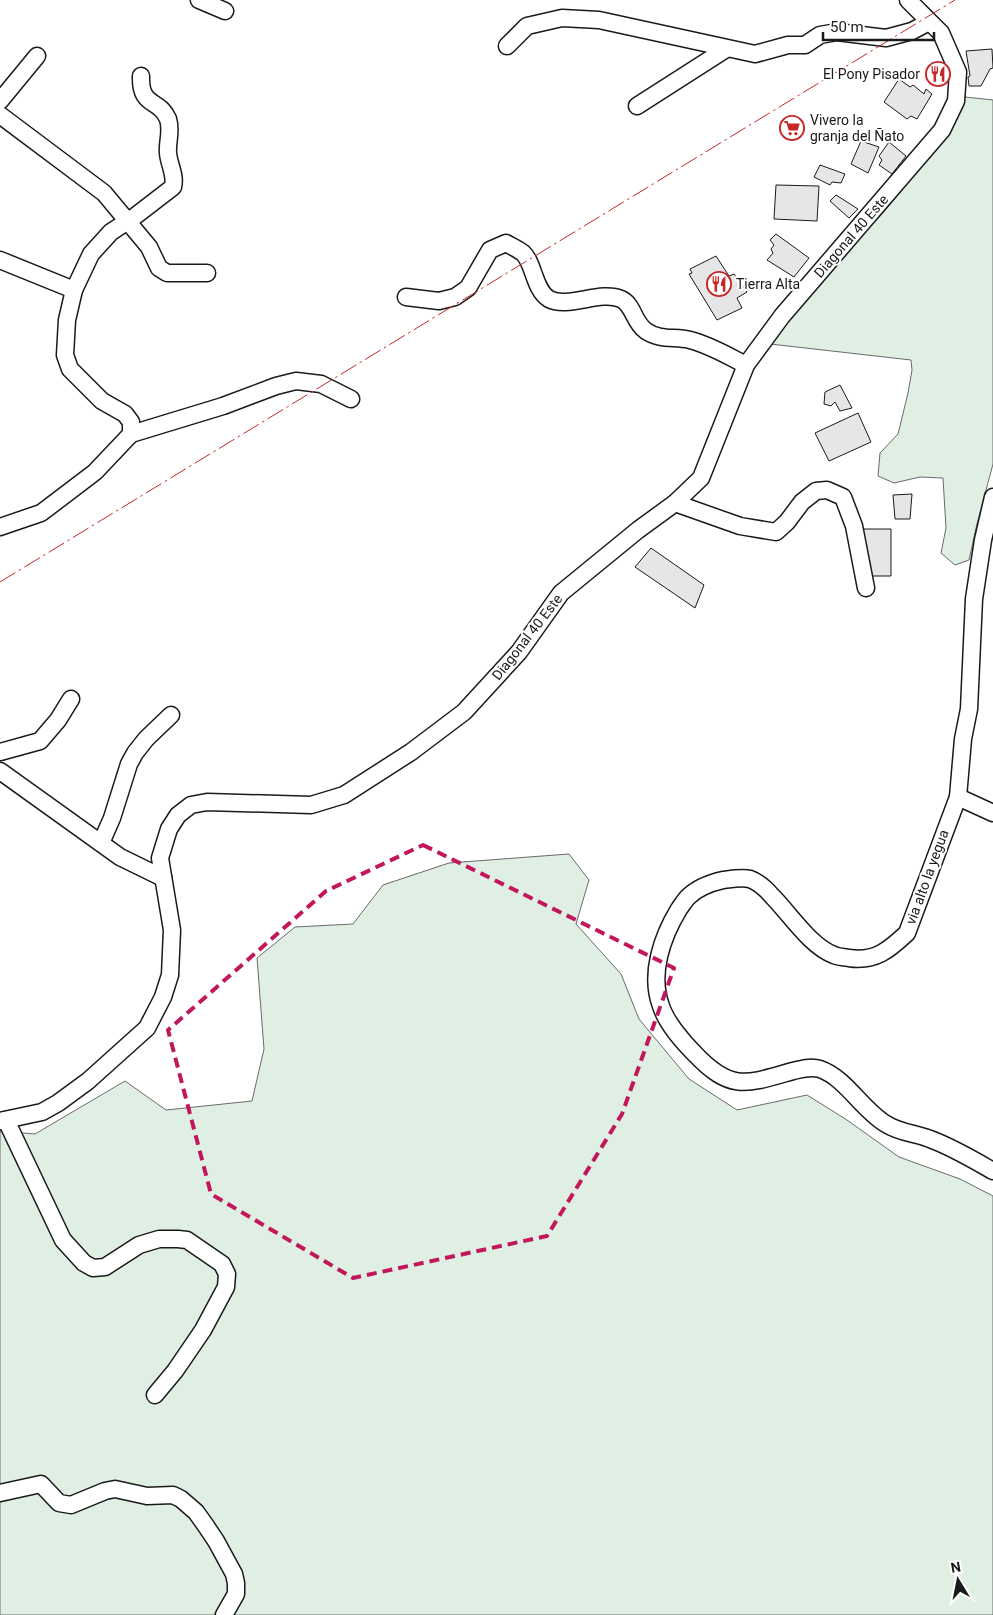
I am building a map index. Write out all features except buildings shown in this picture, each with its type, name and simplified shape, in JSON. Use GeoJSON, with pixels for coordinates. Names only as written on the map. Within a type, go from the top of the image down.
{"type":"FeatureCollection","features":[{"type":"Feature","properties":{"kind":"street"},"geometry":{"type":"LineString","coordinates":[[199,0],[225,11]]}},
{"type":"Feature","properties":{"kind":"street","name":"Diagonal 40 Este"},"geometry":{"type":"LineString","coordinates":[[3,1121],[42,1112],[58,1103],[88,1081],[146,1028],[163,997],[170,976],[172,930],[160,858],[169,829],[178,815],[191,805],[207,802],[311,805],[344,795],[411,752],[464,712],[519,652],[561,593],[638,530],[675,503],[701,478],[746,365],[782,316],[942,130],[956,101],[958,72],[941,33],[908,0]]}},
{"type":"Feature","properties":{"kind":"street"},"geometry":{"type":"LineString","coordinates":[[506,46],[527,26],[562,18],[599,20],[755,54],[788,45],[805,45],[820,35],[837,32],[886,38],[912,31],[929,22]]}},
{"type":"Feature","properties":{"kind":"street"},"geometry":{"type":"LineString","coordinates":[[637,106],[726,49]]}},
{"type":"Feature","properties":{"kind":"street"},"geometry":{"type":"LineString","coordinates":[[0,101],[37,56]]}},
{"type":"Feature","properties":{"kind":"street"},"geometry":{"type":"LineString","coordinates":[[131,434],[131,422],[125,414],[102,401],[85,385],[70,369],[65,355],[67,320],[74,290],[91,254],[111,232],[168,192],[173,187],[175,180],[168,154],[170,129],[167,117],[147,99],[141,90],[141,76]]}},
{"type":"Feature","properties":{"kind":"street"},"geometry":{"type":"LineString","coordinates":[[0,116],[104,193],[149,247],[159,268],[167,273],[206,273]]}},
{"type":"Feature","properties":{"kind":"street"},"geometry":{"type":"LineString","coordinates":[[406,297],[439,301],[455,297],[468,288],[490,250],[506,243],[524,254],[542,292],[548,298],[558,302],[604,297],[621,299],[632,310],[636,322],[647,331],[664,338],[688,340],[704,345],[746,365]]}},
{"type":"Feature","properties":{"kind":"street"},"geometry":{"type":"LineString","coordinates":[[0,260],[74,290]]}},
{"type":"Feature","properties":{"kind":"street"},"geometry":{"type":"LineString","coordinates":[[0,527],[41,512],[95,472],[131,434],[296,381],[321,384],[351,399]]}},
{"type":"Feature","properties":{"kind":"street"},"geometry":{"type":"LineString","coordinates":[[675,503],[740,526],[776,532],[787,522],[802,502],[816,491],[827,490],[843,497],[854,526],[866,588]]}},
{"type":"Feature","properties":{"kind":"street","name":"via alto la yegua"},"geometry":{"type":"LineString","coordinates":[[993,497],[983,540],[974,599],[968,709],[958,797],[907,933],[879,956],[856,959],[833,955],[806,934],[767,891],[750,879],[730,879],[708,883],[687,897],[672,922],[660,950],[656,977],[661,1006],[675,1030],[709,1068],[727,1080],[741,1082],[762,1080],[806,1068],[818,1068],[845,1086],[873,1114],[893,1128],[947,1146],[993,1171]]}},
{"type":"Feature","properties":{"kind":"street"},"geometry":{"type":"LineString","coordinates":[[0,752],[40,741],[58,720],[71,699]]}},
{"type":"Feature","properties":{"kind":"street"},"geometry":{"type":"LineString","coordinates":[[101,843],[112,818],[129,764],[135,753],[146,739],[171,715]]}},
{"type":"Feature","properties":{"kind":"street"},"geometry":{"type":"LineString","coordinates":[[0,771],[120,857],[163,878]]}},
{"type":"Feature","properties":{"kind":"street"},"geometry":{"type":"LineString","coordinates":[[958,797],[993,813]]}},
{"type":"Feature","properties":{"kind":"street"},"geometry":{"type":"LineString","coordinates":[[3,1121],[62,1240],[84,1263],[92,1268],[105,1267],[139,1244],[169,1238],[187,1240],[218,1260],[225,1268],[226,1287],[203,1330],[175,1371],[155,1395]]}},
{"type":"Feature","properties":{"kind":"street"},"geometry":{"type":"LineString","coordinates":[[0,1493],[42,1484],[59,1503],[71,1505],[91,1496],[115,1489],[147,1496],[173,1495],[181,1499],[196,1512],[216,1540],[234,1574],[236,1594],[224,1615]]}},
{"type":"Feature","properties":{"kind":"highlighted area"},"geometry":{"type":"Polygon","coordinates":[[[423,845],[674,968],[622,1114],[547,1236],[353,1278],[211,1194],[168,1030],[326,891],[423,845]]]}},
{"type":"Feature","properties":{"kind":"green space"},"geometry":{"type":"Polygon","coordinates":[[[965,97],[993,100],[993,464],[969,560],[955,565],[941,553],[946,528],[943,478],[920,477],[894,483],[878,476],[880,453],[898,434],[908,393],[912,370],[911,360],[770,344],[787,319],[882,214],[952,130],[951,125],[965,97]]]}},
{"type":"Feature","properties":{"kind":"green space"},"geometry":{"type":"Polygon","coordinates":[[[569,854],[589,880],[576,924],[621,974],[639,1019],[689,1079],[737,1110],[807,1095],[847,1120],[899,1157],[960,1179],[993,1196],[993,1615],[0,1615],[0,1131],[35,1134],[125,1081],[166,1110],[252,1101],[264,1049],[257,958],[295,927],[353,924],[383,885],[449,863],[569,854]]]}},
{"type":"Feature","properties":{"kind":"power"},"geometry":{"type":"LineString","coordinates":[[0,582],[955,0]]}},
{"type":"Feature","properties":{"kind":"place","name":"El Pony Pisador"},"geometry":{"type":"Point","coordinates":[938,74]}},
{"type":"Feature","properties":{"kind":"place","name":"Vivero la granja del Ñato"},"geometry":{"type":"Point","coordinates":[792,128]}},
{"type":"Feature","properties":{"kind":"place","name":"Tierra Alta"},"geometry":{"type":"Point","coordinates":[719,284]}}]}
